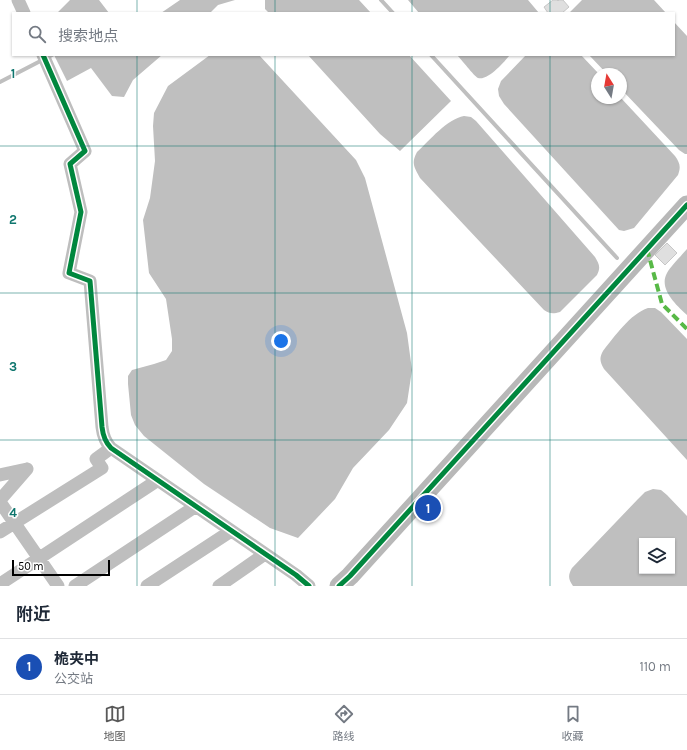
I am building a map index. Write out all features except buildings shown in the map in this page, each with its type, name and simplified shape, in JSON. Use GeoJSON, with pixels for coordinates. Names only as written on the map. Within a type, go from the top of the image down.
{"type":"FeatureCollection","features":[{"type":"Feature","properties":{"kind":"street"},"geometry":{"type":"LineString","coordinates":[[18,0],[24,12]]}},
{"type":"Feature","properties":{"kind":"street"},"geometry":{"type":"LineString","coordinates":[[43,56],[85,151],[70,164],[81,212],[69,273],[90,281],[102,427],[106,442],[112,448],[296,575],[309,586]]}},
{"type":"Feature","properties":{"kind":"street"},"geometry":{"type":"LineString","coordinates":[[339,586],[350,576],[687,205]]}},
{"type":"Feature","properties":{"kind":"street"},"geometry":{"type":"LineString","coordinates":[[0,532],[102,468],[96,458],[112,448]]}},
{"type":"Feature","properties":{"kind":"street"},"geometry":{"type":"LineString","coordinates":[[0,475],[27,469],[0,501],[58,586]]}},
{"type":"Feature","properties":{"kind":"street"},"geometry":{"type":"LineString","coordinates":[[0,584],[158,480]]}},
{"type":"Feature","properties":{"kind":"street"},"geometry":{"type":"LineString","coordinates":[[75,586],[196,506]]}},
{"type":"Feature","properties":{"kind":"street"},"geometry":{"type":"LineString","coordinates":[[147,586],[231,531]]}},
{"type":"Feature","properties":{"kind":"street"},"geometry":{"type":"LineString","coordinates":[[219,586],[265,554]]}},
{"type":"Feature","properties":{"kind":"shaded area"},"geometry":{"type":"Polygon","coordinates":[[[70,0],[99,0],[108,12],[58,12],[70,0]]]}},
{"type":"Feature","properties":{"kind":"shaded area"},"geometry":{"type":"Polygon","coordinates":[[[180,0],[235,0],[218,5],[211,12],[162,12],[180,0]]]}},
{"type":"Feature","properties":{"kind":"shaded area"},"geometry":{"type":"Polygon","coordinates":[[[265,0],[359,0],[370,12],[268,12],[265,9],[265,0]]]}},
{"type":"Feature","properties":{"kind":"shaded area"},"geometry":{"type":"Polygon","coordinates":[[[408,0],[528,0],[538,12],[418,12],[408,0]]]}},
{"type":"Feature","properties":{"kind":"shaded area"},"geometry":{"type":"Polygon","coordinates":[[[582,0],[654,0],[665,12],[570,12],[582,0]]]}},
{"type":"Feature","properties":{"kind":"shaded area"},"geometry":{"type":"Polygon","coordinates":[[[675,23],[687,36],[687,154],[679,150],[627,95],[627,68],[601,68],[590,56],[675,56],[675,23]]]}},
{"type":"Feature","properties":{"kind":"shaded area"},"geometry":{"type":"Polygon","coordinates":[[[54,56],[161,56],[133,80],[124,97],[112,96],[91,68],[67,81],[54,56]]]}},
{"type":"Feature","properties":{"kind":"shaded area"},"geometry":{"type":"Polygon","coordinates":[[[209,56],[260,56],[356,160],[365,178],[407,333],[412,370],[407,403],[389,430],[353,468],[335,499],[298,538],[270,528],[204,484],[144,436],[135,425],[131,415],[128,376],[132,370],[166,360],[172,351],[172,339],[166,299],[149,273],[143,220],[150,198],[155,161],[153,126],[154,113],[168,86],[209,56]]]}},
{"type":"Feature","properties":{"kind":"shaded area"},"geometry":{"type":"Polygon","coordinates":[[[309,56],[410,56],[451,101],[400,151],[380,134],[309,56]]]}},
{"type":"Feature","properties":{"kind":"shaded area"},"geometry":{"type":"Polygon","coordinates":[[[458,56],[509,56],[496,70],[486,77],[478,78],[458,56]]]}},
{"type":"Feature","properties":{"kind":"shaded area"},"geometry":{"type":"Polygon","coordinates":[[[525,56],[582,56],[593,68],[591,68],[591,104],[627,104],[677,158],[680,167],[678,175],[634,228],[624,231],[619,230],[504,104],[499,96],[498,89],[501,81],[525,56]]]}},
{"type":"Feature","properties":{"kind":"shaded area"},"geometry":{"type":"Polygon","coordinates":[[[464,116],[471,117],[476,121],[598,262],[599,268],[597,275],[560,312],[552,313],[544,310],[420,178],[416,171],[414,159],[417,152],[451,121],[464,116]]]}},
{"type":"Feature","properties":{"kind":"shaded area"},"geometry":{"type":"Polygon","coordinates":[[[687,249],[687,315],[670,297],[665,285],[665,279],[669,270],[687,249]]]}},
{"type":"Feature","properties":{"kind":"shaded area"},"geometry":{"type":"Polygon","coordinates":[[[648,308],[655,308],[661,312],[687,339],[687,460],[604,369],[601,362],[603,351],[618,332],[635,315],[648,308]]]}},
{"type":"Feature","properties":{"kind":"shaded area"},"geometry":{"type":"Polygon","coordinates":[[[653,489],[661,490],[687,516],[687,586],[573,586],[569,577],[572,568],[645,492],[653,489]]]}},
{"type":"Feature","properties":{"kind":"waterway"},"geometry":{"type":"LineString","coordinates":[[381,0],[392,12]]}},
{"type":"Feature","properties":{"kind":"waterway"},"geometry":{"type":"LineString","coordinates":[[0,82],[50,56]]}},
{"type":"Feature","properties":{"kind":"waterway"},"geometry":{"type":"LineString","coordinates":[[432,56],[617,258]]}},
{"type":"Feature","properties":{"kind":"marked path"},"geometry":{"type":"LineString","coordinates":[[647,249],[662,304],[687,329]]}},
{"type":"Feature","properties":{"kind":"cycle path"},"geometry":{"type":"LineString","coordinates":[[43,56],[85,151],[70,164],[81,212],[69,273],[90,281],[102,427],[106,441],[111,448],[296,575],[309,586]]}},
{"type":"Feature","properties":{"kind":"cycle path"},"geometry":{"type":"LineString","coordinates":[[339,586],[350,576],[687,205]]}},
{"type":"Feature","properties":{"kind":"place","name":"桅夹中"},"geometry":{"type":"Point","coordinates":[428,508]}}]}
